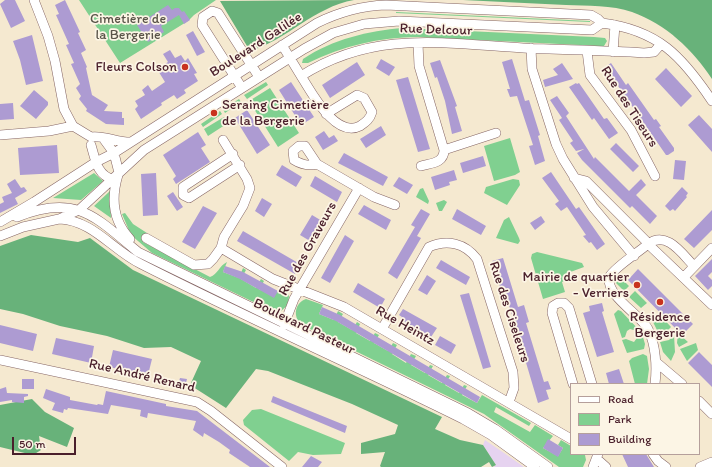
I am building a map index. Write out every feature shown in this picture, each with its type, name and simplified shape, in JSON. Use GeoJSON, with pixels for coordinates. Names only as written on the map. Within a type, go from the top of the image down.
{"type":"FeatureCollection","features":[{"type":"Feature","properties":{"kind":"street"},"geometry":{"type":"LineString","coordinates":[[34,2],[48,36],[55,61],[64,109],[73,126],[91,141],[96,162],[102,173],[116,176],[114,153],[103,138]]}},
{"type":"Feature","properties":{"kind":"street","name":"Boulevard Galilée"},"geometry":{"type":"LineString","coordinates":[[0,223],[96,162],[114,153],[317,23],[335,14],[376,6],[592,15],[598,18],[602,23],[639,31],[662,44],[678,57],[712,101]]}},
{"type":"Feature","properties":{"kind":"street"},"geometry":{"type":"LineString","coordinates":[[242,88],[202,25],[203,17],[212,11],[218,14],[252,64],[259,77]]}},
{"type":"Feature","properties":{"kind":"street","name":"Boulevard Galilée"},"geometry":{"type":"LineString","coordinates":[[59,219],[79,210],[144,150],[259,77],[333,33],[375,22],[426,21],[592,30],[602,23]]}},
{"type":"Feature","properties":{"kind":"street"},"geometry":{"type":"LineString","coordinates":[[613,52],[615,25]]}},
{"type":"Feature","properties":{"kind":"street","name":"Rue Delcour"},"geometry":{"type":"LineString","coordinates":[[301,76],[323,62],[360,49],[393,43],[649,53],[654,52],[662,44]]}},
{"type":"Feature","properties":{"kind":"street"},"geometry":{"type":"LineString","coordinates":[[418,43],[419,66],[444,150],[444,155],[439,161],[421,166]]}},
{"type":"Feature","properties":{"kind":"street"},"geometry":{"type":"LineString","coordinates":[[282,45],[326,114],[344,126],[355,128],[368,120],[372,112],[364,98],[357,95],[326,114]]}},
{"type":"Feature","properties":{"kind":"street"},"geometry":{"type":"LineString","coordinates":[[531,48],[532,69],[556,144],[574,178],[593,207],[634,256]]}},
{"type":"Feature","properties":{"kind":"street","name":"Rue des Tiseurs"},"geometry":{"type":"LineString","coordinates":[[587,51],[589,70],[592,78],[605,97],[613,104],[631,130],[655,176]]}},
{"type":"Feature","properties":{"kind":"street"},"geometry":{"type":"LineString","coordinates":[[0,135],[49,131],[73,126]]}},
{"type":"Feature","properties":{"kind":"street"},"geometry":{"type":"LineString","coordinates":[[444,150],[496,133]]}},
{"type":"Feature","properties":{"kind":"street"},"geometry":{"type":"LineString","coordinates":[[85,169],[90,156],[91,141],[98,135],[103,138],[130,142]]}},
{"type":"Feature","properties":{"kind":"street"},"geometry":{"type":"LineString","coordinates":[[146,238],[194,265],[208,264],[221,248],[224,237],[249,191],[248,179],[223,140]]}},
{"type":"Feature","properties":{"kind":"street"},"geometry":{"type":"LineString","coordinates":[[233,154],[183,187],[183,195],[189,198],[240,165]]}},
{"type":"Feature","properties":{"kind":"street"},"geometry":{"type":"LineString","coordinates":[[317,164],[374,197],[395,205]]}},
{"type":"Feature","properties":{"kind":"street","name":"Boulevard Pasteur"},"geometry":{"type":"LineString","coordinates":[[116,176],[114,196],[118,222],[121,230],[142,253]]}},
{"type":"Feature","properties":{"kind":"street"},"geometry":{"type":"LineString","coordinates":[[574,178],[586,181],[677,273],[684,277],[711,301]]}},
{"type":"Feature","properties":{"kind":"street","name":"Rue des Graveurs"},"geometry":{"type":"LineString","coordinates":[[284,325],[294,299],[359,188]]}},
{"type":"Feature","properties":{"kind":"street"},"geometry":{"type":"LineString","coordinates":[[0,223],[28,213],[46,209],[67,208],[79,210]]}},
{"type":"Feature","properties":{"kind":"street","name":"Boulevard Pasteur"},"geometry":{"type":"LineString","coordinates":[[79,210],[98,219],[138,252],[270,315],[284,325],[468,413],[495,429],[548,467]]}},
{"type":"Feature","properties":{"kind":"street"},"geometry":{"type":"LineString","coordinates":[[0,236],[23,227],[59,219]]}},
{"type":"Feature","properties":{"kind":"street","name":"Boulevard Pasteur"},"geometry":{"type":"LineString","coordinates":[[59,219],[71,220],[86,225],[137,262],[463,419],[491,435],[535,467]]}},
{"type":"Feature","properties":{"kind":"street"},"geometry":{"type":"LineString","coordinates":[[655,383],[656,362],[648,329],[610,287],[610,280],[613,272],[649,244],[658,239],[667,240],[694,266]]}},
{"type":"Feature","properties":{"kind":"street","name":"Rue des Ciseleurs"},"geometry":{"type":"LineString","coordinates":[[382,329],[429,247],[441,242],[457,244],[472,252],[477,258],[514,376],[514,388],[509,402]]}},
{"type":"Feature","properties":{"kind":"street","name":"Rue Heintz"},"geometry":{"type":"LineString","coordinates":[[221,248],[273,279],[344,306],[570,437]]}},
{"type":"Feature","properties":{"kind":"street"},"geometry":{"type":"LineString","coordinates":[[684,277],[712,248]]}},
{"type":"Feature","properties":{"kind":"street"},"geometry":{"type":"LineString","coordinates":[[573,383],[552,313],[553,306],[558,303],[564,303],[569,308],[592,383]]}},
{"type":"Feature","properties":{"kind":"street","name":"Rue André Renard"},"geometry":{"type":"LineString","coordinates":[[1,360],[197,402],[211,411],[282,467]]}},
{"type":"Feature","properties":{"kind":"street"},"geometry":{"type":"LineString","coordinates":[[656,362],[681,383]]}},
{"type":"Feature","properties":{"kind":"street"},"geometry":{"type":"LineString","coordinates":[[571,375],[588,370]]}},
{"type":"Feature","properties":{"kind":"street"},"geometry":{"type":"LineString","coordinates":[[700,402],[712,414]]}},
{"type":"Feature","properties":{"kind":"street"},"geometry":{"type":"LineString","coordinates":[[654,455],[666,467]]}},
{"type":"Feature","properties":{"kind":"street"},"geometry":{"type":"LineString","coordinates":[[597,458],[606,467]]}},
{"type":"Feature","properties":{"kind":"street"},"geometry":{"type":"LineString","coordinates":[[700,467],[712,462]]}},
{"type":"Feature","properties":{"kind":"shaded area"},"geometry":{"type":"Polygon","coordinates":[[[485,440],[524,467],[493,467],[496,465],[483,445],[485,440]]]}},
{"type":"Feature","properties":{"kind":"green space","name":"Cimetière de la Bergerie"},"geometry":{"type":"Polygon","coordinates":[[[79,0],[216,0],[188,21],[120,63],[79,0]]]}},
{"type":"Feature","properties":{"kind":"green space"},"geometry":{"type":"Polygon","coordinates":[[[354,0],[326,9],[276,39],[250,51],[220,1],[354,0]]]}},
{"type":"Feature","properties":{"kind":"green space"},"geometry":{"type":"Polygon","coordinates":[[[463,0],[712,0],[712,79],[705,68],[678,39],[656,23],[632,12],[599,6],[463,0]]]}},
{"type":"Feature","properties":{"kind":"green space"},"geometry":{"type":"Polygon","coordinates":[[[396,13],[590,21],[590,22],[396,13]]]}},
{"type":"Feature","properties":{"kind":"green space"},"geometry":{"type":"Polygon","coordinates":[[[403,28],[594,37],[605,38],[607,41],[604,46],[600,46],[404,37],[348,47],[308,63],[302,63],[303,59],[314,52],[339,41],[377,31],[403,28]]]}},
{"type":"Feature","properties":{"kind":"green space"},"geometry":{"type":"Polygon","coordinates":[[[266,82],[268,85],[247,99],[244,95],[266,82]]]}},
{"type":"Feature","properties":{"kind":"green space"},"geometry":{"type":"Polygon","coordinates":[[[270,88],[299,133],[278,147],[249,101],[270,88]]]}},
{"type":"Feature","properties":{"kind":"green space"},"geometry":{"type":"Polygon","coordinates":[[[239,99],[241,102],[225,113],[223,109],[239,99]]]}},
{"type":"Feature","properties":{"kind":"green space"},"geometry":{"type":"Polygon","coordinates":[[[220,111],[222,114],[203,127],[201,124],[220,111]]]}},
{"type":"Feature","properties":{"kind":"green space"},"geometry":{"type":"Polygon","coordinates":[[[224,117],[228,123],[208,136],[204,129],[224,117]]]}},
{"type":"Feature","properties":{"kind":"green space"},"geometry":{"type":"Polygon","coordinates":[[[510,138],[520,172],[494,181],[484,146],[510,138]]]}},
{"type":"Feature","properties":{"kind":"green space"},"geometry":{"type":"Polygon","coordinates":[[[94,173],[103,181],[81,200],[53,198],[94,173]]]}},
{"type":"Feature","properties":{"kind":"green space"},"geometry":{"type":"Polygon","coordinates":[[[513,179],[519,180],[520,185],[507,205],[484,193],[486,187],[513,179]]]}},
{"type":"Feature","properties":{"kind":"green space"},"geometry":{"type":"Polygon","coordinates":[[[423,188],[429,201],[428,204],[416,197],[420,189],[423,188]]]}},
{"type":"Feature","properties":{"kind":"green space"},"geometry":{"type":"Polygon","coordinates":[[[110,191],[111,218],[94,206],[110,191]]]}},
{"type":"Feature","properties":{"kind":"green space"},"geometry":{"type":"Polygon","coordinates":[[[444,200],[447,202],[442,211],[439,211],[436,203],[444,200]]]}},
{"type":"Feature","properties":{"kind":"green space"},"geometry":{"type":"Polygon","coordinates":[[[125,213],[133,224],[147,233],[143,242],[210,277],[227,262],[223,272],[239,278],[243,268],[246,270],[241,279],[256,288],[261,279],[264,281],[259,290],[278,291],[279,288],[287,291],[289,296],[288,305],[281,311],[272,311],[152,253],[131,235],[122,214],[125,213]]]}},
{"type":"Feature","properties":{"kind":"green space"},"geometry":{"type":"Polygon","coordinates":[[[509,217],[520,241],[518,244],[496,238],[504,220],[509,217]]]}},
{"type":"Feature","properties":{"kind":"green space"},"geometry":{"type":"Polygon","coordinates":[[[31,235],[78,242],[90,238],[133,270],[442,417],[435,429],[460,440],[483,445],[496,465],[492,467],[489,462],[481,467],[381,467],[380,466],[385,452],[361,454],[361,443],[395,434],[398,425],[352,404],[268,371],[256,369],[226,408],[190,385],[201,361],[171,347],[144,348],[107,336],[60,326],[23,314],[0,309],[0,246],[31,235]]]}},
{"type":"Feature","properties":{"kind":"green space"},"geometry":{"type":"Polygon","coordinates":[[[537,252],[582,263],[584,267],[565,274],[567,280],[562,282],[565,292],[543,299],[531,258],[532,254],[537,252]]]}},
{"type":"Feature","properties":{"kind":"green space"},"geometry":{"type":"Polygon","coordinates":[[[618,275],[629,286],[624,291],[616,283],[618,275]]]}},
{"type":"Feature","properties":{"kind":"green space"},"geometry":{"type":"Polygon","coordinates":[[[635,291],[647,303],[641,308],[629,297],[635,291]]]}},
{"type":"Feature","properties":{"kind":"green space"},"geometry":{"type":"Polygon","coordinates":[[[306,299],[323,305],[319,314],[334,320],[338,311],[343,314],[338,322],[352,330],[357,322],[360,324],[356,333],[370,341],[375,333],[379,335],[374,343],[388,351],[393,343],[397,345],[392,354],[406,363],[411,354],[416,356],[411,365],[425,373],[430,365],[433,366],[428,375],[442,383],[447,375],[450,376],[445,385],[459,393],[464,385],[467,386],[462,395],[477,403],[482,395],[531,423],[529,426],[496,407],[494,412],[530,432],[535,425],[553,436],[543,448],[558,456],[563,448],[558,445],[561,440],[570,445],[570,455],[585,455],[586,460],[583,467],[559,467],[484,414],[300,324],[296,317],[296,310],[299,303],[306,299]]]}},
{"type":"Feature","properties":{"kind":"green space"},"geometry":{"type":"Polygon","coordinates":[[[618,310],[621,311],[641,332],[630,329],[627,331],[625,337],[622,338],[614,314],[618,310]]]}},
{"type":"Feature","properties":{"kind":"green space"},"geometry":{"type":"Polygon","coordinates":[[[660,315],[671,327],[666,332],[659,334],[653,322],[660,315]]]}},
{"type":"Feature","properties":{"kind":"green space"},"geometry":{"type":"Polygon","coordinates":[[[678,333],[688,342],[679,347],[677,343],[678,333]]]}},
{"type":"Feature","properties":{"kind":"green space"},"geometry":{"type":"Polygon","coordinates":[[[642,334],[645,344],[644,349],[627,353],[622,340],[626,339],[634,342],[639,335],[642,334]]]}},
{"type":"Feature","properties":{"kind":"green space"},"geometry":{"type":"Polygon","coordinates":[[[674,335],[675,352],[671,361],[663,352],[660,342],[669,340],[674,335]]]}},
{"type":"Feature","properties":{"kind":"green space"},"geometry":{"type":"Polygon","coordinates":[[[696,343],[698,350],[687,361],[680,349],[696,343]]]}},
{"type":"Feature","properties":{"kind":"green space"},"geometry":{"type":"Polygon","coordinates":[[[643,354],[647,356],[649,369],[647,383],[635,383],[629,361],[632,358],[643,354]]]}},
{"type":"Feature","properties":{"kind":"green space"},"geometry":{"type":"Polygon","coordinates":[[[32,399],[45,412],[74,428],[67,447],[39,436],[41,450],[33,455],[0,447],[0,405],[32,399]]]}},
{"type":"Feature","properties":{"kind":"green space"},"geometry":{"type":"Polygon","coordinates":[[[261,409],[345,443],[341,454],[313,455],[298,452],[289,461],[244,425],[243,420],[252,410],[261,409]]]}},
{"type":"Feature","properties":{"kind":"building"},"geometry":{"type":"Polygon","coordinates":[[[5,0],[15,0],[25,21],[11,28],[0,4],[5,0]]]}},
{"type":"Feature","properties":{"kind":"building"},"geometry":{"type":"Polygon","coordinates":[[[65,0],[80,32],[78,33],[86,50],[81,53],[87,67],[92,95],[108,105],[104,111],[122,112],[124,125],[106,124],[86,111],[87,109],[79,99],[81,96],[76,88],[80,84],[71,64],[74,63],[66,45],[69,44],[56,15],[59,14],[55,5],[65,0]]]}},
{"type":"Feature","properties":{"kind":"building"},"geometry":{"type":"Polygon","coordinates":[[[168,5],[172,10],[179,8],[182,12],[184,11],[190,20],[184,24],[179,15],[161,26],[164,32],[148,42],[137,25],[168,5]]]}},
{"type":"Feature","properties":{"kind":"building"},"geometry":{"type":"Polygon","coordinates":[[[193,31],[205,52],[197,56],[186,35],[193,31]]]}},
{"type":"Feature","properties":{"kind":"building"},"geometry":{"type":"Polygon","coordinates":[[[32,35],[43,81],[26,85],[20,60],[13,41],[32,35]]]}},
{"type":"Feature","properties":{"kind":"building"},"geometry":{"type":"Polygon","coordinates":[[[170,50],[175,58],[181,55],[185,61],[188,58],[197,73],[194,74],[198,81],[184,90],[186,93],[177,99],[174,95],[141,119],[135,109],[138,106],[135,101],[145,95],[142,90],[148,85],[152,91],[165,82],[157,69],[168,62],[163,54],[170,50]]]}},
{"type":"Feature","properties":{"kind":"building"},"geometry":{"type":"Polygon","coordinates":[[[381,59],[395,67],[389,76],[376,68],[381,59]]]}},
{"type":"Feature","properties":{"kind":"building"},"geometry":{"type":"Polygon","coordinates":[[[512,59],[525,101],[529,100],[540,135],[538,136],[545,161],[535,165],[529,146],[533,145],[517,96],[510,97],[507,89],[510,89],[502,62],[512,59]]]}},
{"type":"Feature","properties":{"kind":"building"},"geometry":{"type":"Polygon","coordinates":[[[440,60],[457,106],[455,107],[462,131],[452,134],[445,101],[437,77],[435,78],[430,63],[440,60]]]}},
{"type":"Feature","properties":{"kind":"building"},"geometry":{"type":"Polygon","coordinates":[[[357,62],[365,75],[330,98],[322,85],[357,62]]]}},
{"type":"Feature","properties":{"kind":"building"},"geometry":{"type":"Polygon","coordinates":[[[562,63],[573,79],[545,87],[543,80],[558,75],[553,69],[562,63]]]}},
{"type":"Feature","properties":{"kind":"building"},"geometry":{"type":"Polygon","coordinates":[[[611,63],[626,85],[628,83],[654,120],[656,119],[661,126],[659,127],[674,148],[674,151],[668,155],[666,155],[616,83],[613,85],[602,69],[611,63]]]}},
{"type":"Feature","properties":{"kind":"building"},"geometry":{"type":"Polygon","coordinates":[[[666,68],[692,96],[681,107],[655,79],[666,68]]]}},
{"type":"Feature","properties":{"kind":"building"},"geometry":{"type":"Polygon","coordinates":[[[408,77],[430,149],[418,152],[396,80],[408,77]]]}},
{"type":"Feature","properties":{"kind":"building"},"geometry":{"type":"Polygon","coordinates":[[[291,82],[314,117],[301,125],[279,90],[291,82]]]}},
{"type":"Feature","properties":{"kind":"building"},"geometry":{"type":"Polygon","coordinates":[[[579,83],[604,119],[607,118],[618,133],[609,139],[594,118],[592,120],[569,87],[579,83]]]}},
{"type":"Feature","properties":{"kind":"building"},"geometry":{"type":"Polygon","coordinates":[[[34,90],[48,102],[48,105],[36,119],[20,106],[34,90]]]}},
{"type":"Feature","properties":{"kind":"building"},"geometry":{"type":"Polygon","coordinates":[[[557,96],[569,113],[566,116],[594,159],[595,157],[629,191],[641,179],[646,185],[636,195],[657,216],[650,224],[632,206],[630,208],[582,160],[577,153],[584,149],[576,151],[570,143],[573,141],[559,120],[562,118],[550,100],[557,96]]]}},
{"type":"Feature","properties":{"kind":"building"},"geometry":{"type":"Polygon","coordinates":[[[13,103],[14,119],[0,120],[0,104],[13,103]]]}},
{"type":"Feature","properties":{"kind":"building"},"geometry":{"type":"Polygon","coordinates":[[[247,110],[270,145],[257,154],[235,118],[247,110]]]}},
{"type":"Feature","properties":{"kind":"building"},"geometry":{"type":"Polygon","coordinates":[[[699,115],[712,129],[712,152],[688,125],[699,115]]]}},
{"type":"Feature","properties":{"kind":"building"},"geometry":{"type":"Polygon","coordinates":[[[381,126],[386,135],[366,148],[360,139],[381,126]]]}},
{"type":"Feature","properties":{"kind":"building"},"geometry":{"type":"Polygon","coordinates":[[[324,131],[329,138],[334,135],[338,141],[323,150],[315,137],[324,131]]]}},
{"type":"Feature","properties":{"kind":"building"},"geometry":{"type":"Polygon","coordinates":[[[198,132],[206,145],[201,148],[210,162],[176,184],[173,179],[176,176],[163,155],[198,132]]]}},
{"type":"Feature","properties":{"kind":"building"},"geometry":{"type":"Polygon","coordinates":[[[616,143],[639,166],[633,172],[610,149],[616,143]]]}},
{"type":"Feature","properties":{"kind":"building"},"geometry":{"type":"Polygon","coordinates":[[[57,145],[59,173],[20,175],[18,148],[57,145]]]}},
{"type":"Feature","properties":{"kind":"building"},"geometry":{"type":"Polygon","coordinates":[[[344,153],[388,177],[383,186],[338,163],[344,153]]]}},
{"type":"Feature","properties":{"kind":"building"},"geometry":{"type":"Polygon","coordinates":[[[483,156],[486,166],[463,173],[460,163],[483,156]]]}},
{"type":"Feature","properties":{"kind":"building"},"geometry":{"type":"Polygon","coordinates":[[[675,160],[686,161],[684,180],[673,179],[675,160]]]}},
{"type":"Feature","properties":{"kind":"building"},"geometry":{"type":"Polygon","coordinates":[[[282,165],[302,177],[296,187],[276,175],[282,165]]]}},
{"type":"Feature","properties":{"kind":"building"},"geometry":{"type":"Polygon","coordinates":[[[454,170],[457,180],[449,182],[450,185],[435,190],[431,177],[454,170]]]}},
{"type":"Feature","properties":{"kind":"building"},"geometry":{"type":"Polygon","coordinates":[[[551,172],[576,209],[579,207],[605,244],[597,250],[591,242],[589,243],[583,236],[586,235],[567,207],[561,211],[555,204],[559,201],[542,178],[551,172]]]}},
{"type":"Feature","properties":{"kind":"building"},"geometry":{"type":"Polygon","coordinates":[[[156,173],[158,215],[143,216],[141,174],[156,173]]]}},
{"type":"Feature","properties":{"kind":"building"},"geometry":{"type":"Polygon","coordinates":[[[315,176],[342,192],[337,202],[310,186],[315,176]]]}},
{"type":"Feature","properties":{"kind":"building"},"geometry":{"type":"Polygon","coordinates":[[[399,177],[413,185],[407,194],[393,186],[399,177]]]}},
{"type":"Feature","properties":{"kind":"building"},"geometry":{"type":"Polygon","coordinates":[[[15,179],[21,188],[24,187],[27,191],[15,198],[18,204],[0,213],[0,204],[4,202],[2,197],[12,193],[7,184],[15,179]]]}},
{"type":"Feature","properties":{"kind":"building"},"geometry":{"type":"Polygon","coordinates":[[[682,187],[688,193],[686,196],[687,197],[675,211],[673,209],[670,211],[665,206],[682,187]]]}},
{"type":"Feature","properties":{"kind":"building"},"geometry":{"type":"Polygon","coordinates":[[[173,192],[183,207],[177,211],[167,196],[173,192]]]}},
{"type":"Feature","properties":{"kind":"building"},"geometry":{"type":"Polygon","coordinates":[[[262,198],[272,204],[264,217],[255,211],[262,198]]]}},
{"type":"Feature","properties":{"kind":"building"},"geometry":{"type":"Polygon","coordinates":[[[364,205],[391,220],[386,230],[358,214],[364,205]]]}},
{"type":"Feature","properties":{"kind":"building"},"geometry":{"type":"Polygon","coordinates":[[[203,206],[217,213],[195,249],[182,242],[203,206]]]}},
{"type":"Feature","properties":{"kind":"building"},"geometry":{"type":"Polygon","coordinates":[[[421,209],[430,214],[417,236],[421,238],[397,279],[388,273],[415,227],[411,225],[421,209]]]}},
{"type":"Feature","properties":{"kind":"building"},"geometry":{"type":"Polygon","coordinates":[[[457,209],[486,226],[481,235],[452,219],[457,209]]]}},
{"type":"Feature","properties":{"kind":"building"},"geometry":{"type":"Polygon","coordinates":[[[712,210],[712,230],[694,248],[684,239],[712,210]]]}},
{"type":"Feature","properties":{"kind":"building"},"geometry":{"type":"Polygon","coordinates":[[[312,215],[322,221],[310,241],[300,235],[312,215]]]}},
{"type":"Feature","properties":{"kind":"building"},"geometry":{"type":"Polygon","coordinates":[[[541,216],[545,222],[535,230],[530,223],[541,216]]]}},
{"type":"Feature","properties":{"kind":"building"},"geometry":{"type":"Polygon","coordinates":[[[243,231],[300,264],[295,274],[237,241],[243,231]]]}},
{"type":"Feature","properties":{"kind":"building"},"geometry":{"type":"Polygon","coordinates":[[[345,235],[354,241],[330,283],[321,278],[345,235]]]}},
{"type":"Feature","properties":{"kind":"building"},"geometry":{"type":"Polygon","coordinates":[[[503,258],[518,307],[524,305],[529,322],[526,323],[544,382],[548,381],[551,389],[546,390],[549,399],[538,403],[508,302],[505,303],[492,261],[503,258]]]}},
{"type":"Feature","properties":{"kind":"building"},"geometry":{"type":"Polygon","coordinates":[[[712,259],[712,272],[708,276],[712,280],[712,286],[708,290],[695,276],[712,259]]]}},
{"type":"Feature","properties":{"kind":"building"},"geometry":{"type":"Polygon","coordinates":[[[441,260],[470,277],[466,285],[436,268],[441,260]]]}},
{"type":"Feature","properties":{"kind":"building"},"geometry":{"type":"Polygon","coordinates":[[[225,266],[243,272],[278,291],[274,298],[240,279],[223,272],[225,266]]]}},
{"type":"Feature","properties":{"kind":"building","name":"Résidence Bergerie"},"geometry":{"type":"Polygon","coordinates":[[[638,269],[693,324],[682,335],[628,280],[638,269]]]}},
{"type":"Feature","properties":{"kind":"building"},"geometry":{"type":"Polygon","coordinates":[[[427,275],[436,281],[427,295],[418,290],[427,275]]]}},
{"type":"Feature","properties":{"kind":"building"},"geometry":{"type":"Polygon","coordinates":[[[358,283],[385,299],[380,308],[353,292],[358,283]]]}},
{"type":"Feature","properties":{"kind":"building"},"geometry":{"type":"Polygon","coordinates":[[[469,293],[491,367],[483,369],[460,295],[469,293]]]}},
{"type":"Feature","properties":{"kind":"building"},"geometry":{"type":"Polygon","coordinates":[[[602,303],[604,311],[602,312],[614,352],[597,357],[583,313],[590,311],[589,306],[602,303]]]}},
{"type":"Feature","properties":{"kind":"building"},"geometry":{"type":"Polygon","coordinates":[[[322,307],[340,315],[480,397],[477,403],[336,321],[319,314],[322,307]]]}},
{"type":"Feature","properties":{"kind":"building"},"geometry":{"type":"Polygon","coordinates":[[[403,309],[437,328],[431,337],[401,320],[402,317],[399,315],[403,309]]]}},
{"type":"Feature","properties":{"kind":"building"},"geometry":{"type":"Polygon","coordinates":[[[0,325],[37,334],[33,351],[0,343],[0,325]]]}},
{"type":"Feature","properties":{"kind":"building"},"geometry":{"type":"Polygon","coordinates":[[[440,336],[456,345],[451,354],[435,345],[440,336]]]}},
{"type":"Feature","properties":{"kind":"building"},"geometry":{"type":"Polygon","coordinates":[[[56,338],[94,346],[91,363],[52,354],[56,338]]]}},
{"type":"Feature","properties":{"kind":"building"},"geometry":{"type":"Polygon","coordinates":[[[113,350],[152,359],[148,375],[109,367],[113,350]]]}},
{"type":"Feature","properties":{"kind":"building"},"geometry":{"type":"Polygon","coordinates":[[[699,352],[712,365],[712,387],[688,363],[699,352]]]}},
{"type":"Feature","properties":{"kind":"building"},"geometry":{"type":"Polygon","coordinates":[[[619,369],[624,383],[609,383],[606,373],[619,369]]]}},
{"type":"Feature","properties":{"kind":"building"},"geometry":{"type":"Polygon","coordinates":[[[180,378],[187,379],[184,390],[177,388],[180,378]]]}},
{"type":"Feature","properties":{"kind":"building"},"geometry":{"type":"Polygon","coordinates":[[[22,379],[34,379],[34,389],[22,389],[22,379]]]}},
{"type":"Feature","properties":{"kind":"building"},"geometry":{"type":"Polygon","coordinates":[[[6,387],[7,393],[28,394],[28,396],[24,397],[24,403],[12,402],[12,400],[0,402],[0,389],[6,387]]]}},
{"type":"Feature","properties":{"kind":"building"},"geometry":{"type":"Polygon","coordinates":[[[46,389],[70,397],[70,400],[97,405],[103,405],[106,391],[166,404],[166,406],[197,411],[270,467],[250,467],[229,453],[230,450],[219,442],[204,433],[203,437],[193,430],[196,421],[148,413],[147,418],[140,416],[141,410],[111,405],[108,414],[68,408],[67,410],[64,409],[63,413],[52,410],[55,403],[43,398],[46,389]]]}},
{"type":"Feature","properties":{"kind":"building"},"geometry":{"type":"Polygon","coordinates":[[[273,396],[347,426],[345,433],[271,402],[273,396]]]}},
{"type":"Feature","properties":{"kind":"building"},"geometry":{"type":"Polygon","coordinates":[[[548,439],[563,448],[558,457],[543,448],[548,439]]]}},
{"type":"Feature","properties":{"kind":"building"},"geometry":{"type":"Polygon","coordinates":[[[622,455],[647,455],[654,467],[628,467],[622,455]]]}},
{"type":"Feature","properties":{"kind":"building"},"geometry":{"type":"Polygon","coordinates":[[[311,456],[322,462],[318,467],[302,467],[311,456]]]}},
{"type":"Feature","properties":{"kind":"place","name":"Fleurs Colson"},"geometry":{"type":"Point","coordinates":[185,67]}},
{"type":"Feature","properties":{"kind":"place","name":"Seraing Cimetière de la Bergerie"},"geometry":{"type":"Point","coordinates":[214,113]}},
{"type":"Feature","properties":{"kind":"place","name":"Mairie de quartier - Verriers"},"geometry":{"type":"Point","coordinates":[637,285]}},
{"type":"Feature","properties":{"kind":"place","name":"Résidence Bergerie"},"geometry":{"type":"Point","coordinates":[660,302]}}]}
